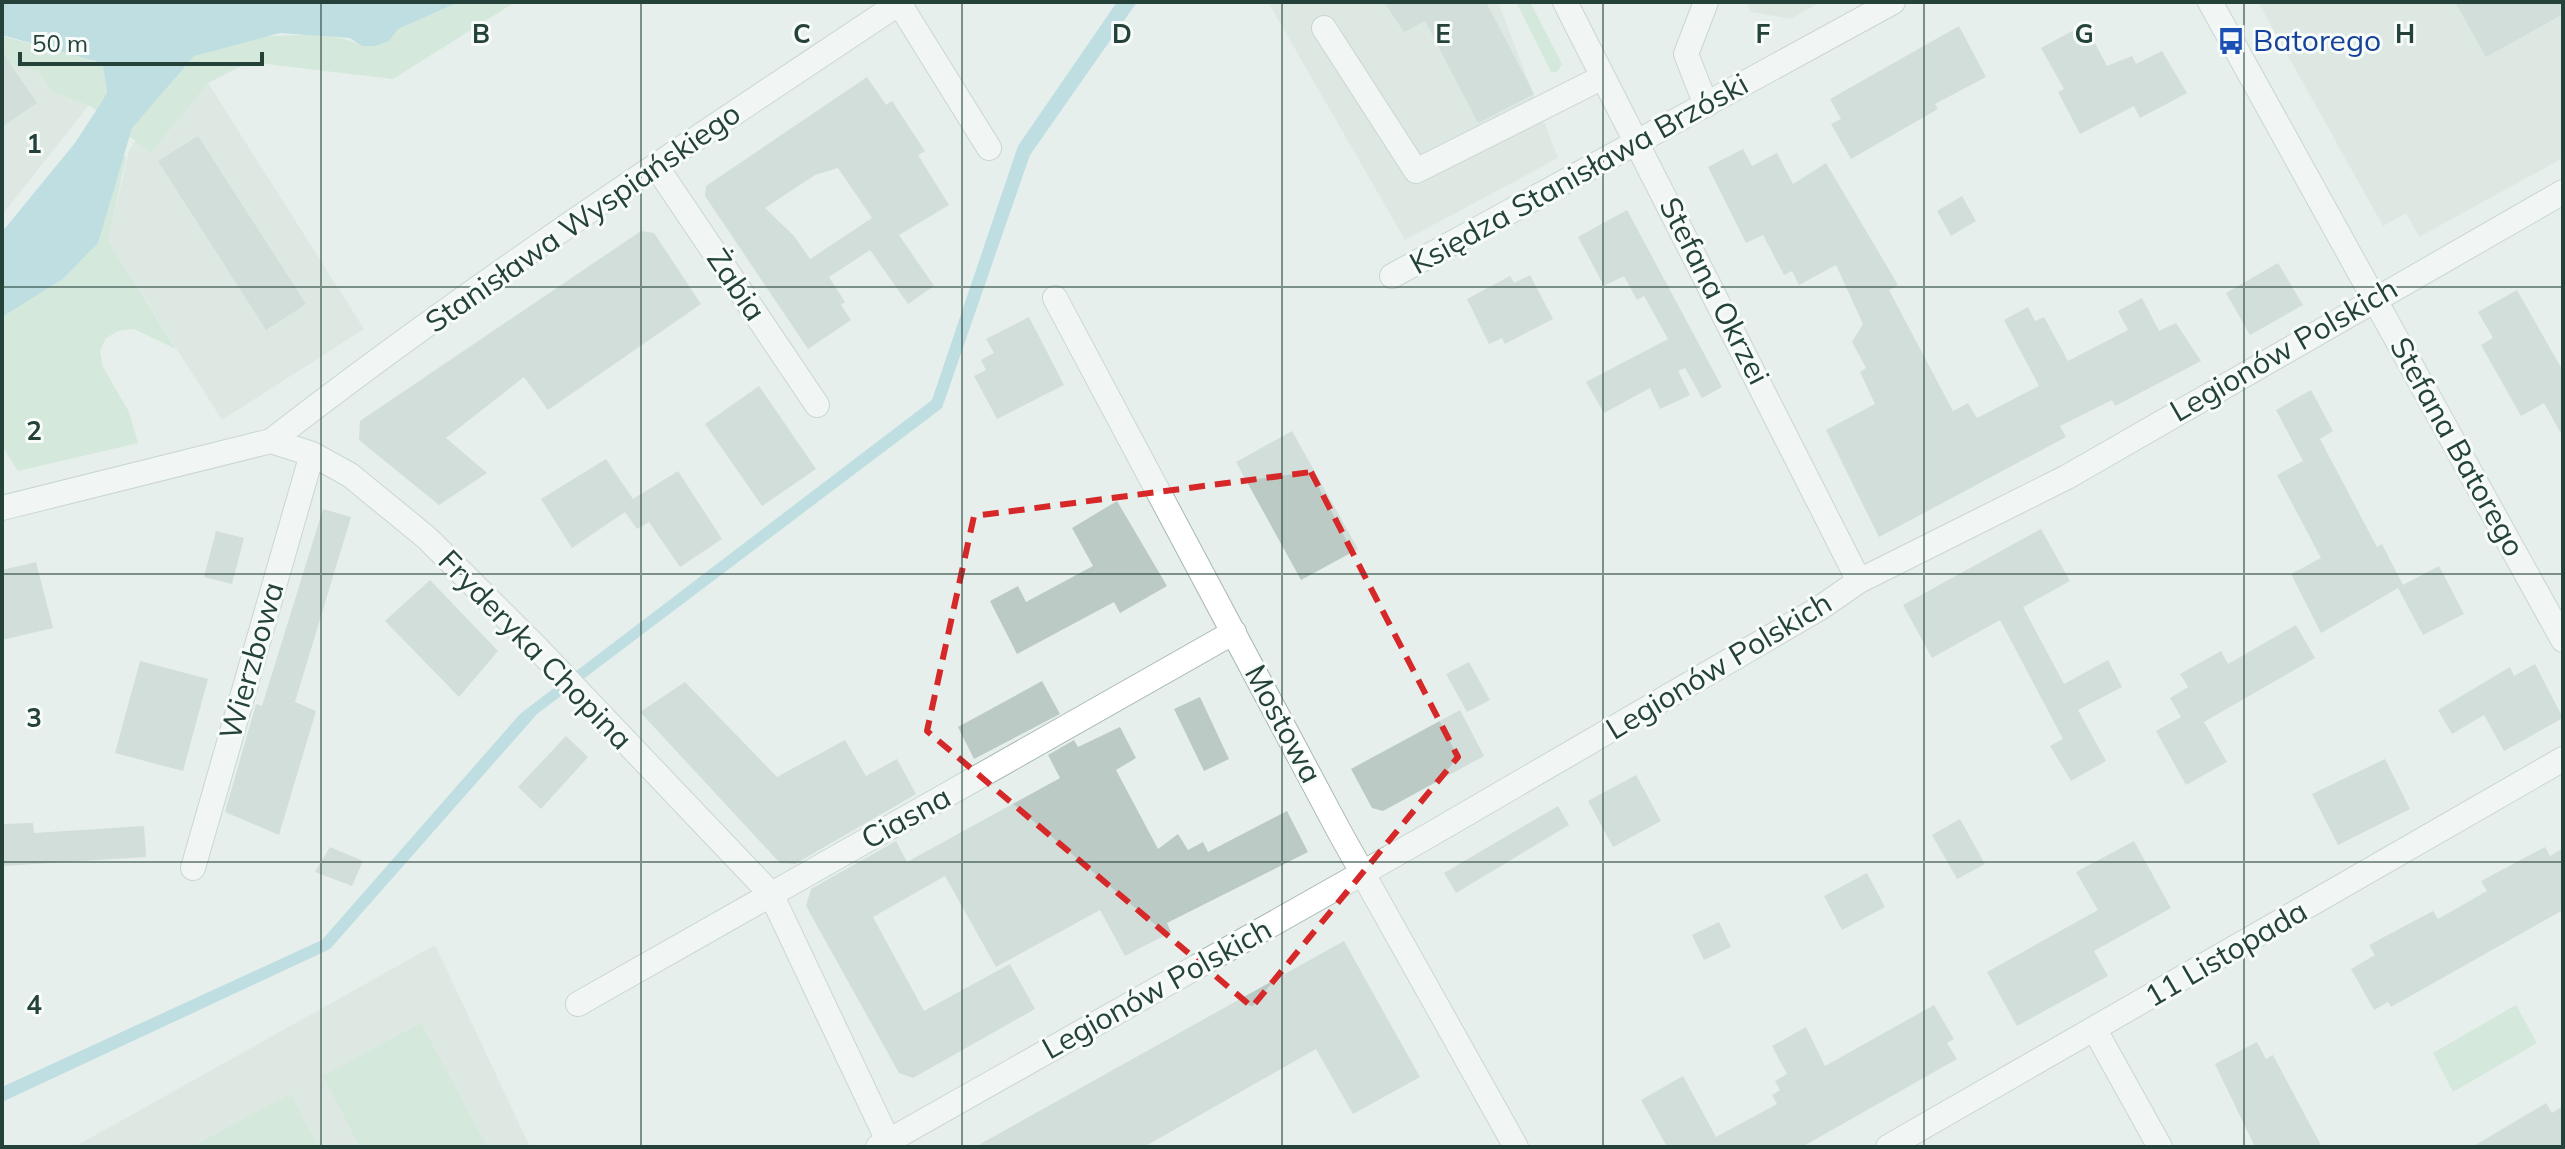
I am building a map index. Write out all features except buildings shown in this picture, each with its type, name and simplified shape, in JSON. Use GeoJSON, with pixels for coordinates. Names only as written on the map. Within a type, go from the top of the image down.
{"type":"FeatureCollection","features":[{"type":"Feature","properties":{"kind":"street","name":"Stefana Okrzei"},"geometry":{"type":"LineString","coordinates":[[1565,2],[1639,142],[1859,581]]}},
{"type":"Feature","properties":{"kind":"street"},"geometry":{"type":"LineString","coordinates":[[1706,2],[1686,54],[1706,105]]}},
{"type":"Feature","properties":{"kind":"street","name":"Księdza Stanisława Brzóski"},"geometry":{"type":"LineString","coordinates":[[1392,276],[1893,2]]}},
{"type":"Feature","properties":{"kind":"street","name":"Stefana Batorego"},"geometry":{"type":"LineString","coordinates":[[2210,2],[2563,640]]}},
{"type":"Feature","properties":{"kind":"street"},"geometry":{"type":"LineString","coordinates":[[900,3],[989,148]]}},
{"type":"Feature","properties":{"kind":"street","name":"Stanisława Wyspiańskiego"},"geometry":{"type":"LineString","coordinates":[[271,441],[357,375],[656,166],[900,3]]}},
{"type":"Feature","properties":{"kind":"street"},"geometry":{"type":"LineString","coordinates":[[1324,28],[1416,171],[1603,77]]}},
{"type":"Feature","properties":{"kind":"street","name":"Żabia"},"geometry":{"type":"LineString","coordinates":[[656,166],[817,405]]}},
{"type":"Feature","properties":{"kind":"street","name":"Legionów Polskich"},"geometry":{"type":"LineString","coordinates":[[886,1145],[1363,873],[1820,608],[1859,581],[2067,477],[2563,192]]}},
{"type":"Feature","properties":{"kind":"street","name":"Mostowa"},"geometry":{"type":"LineString","coordinates":[[1055,298],[1363,873],[1516,1147]]}},
{"type":"Feature","properties":{"kind":"street"},"geometry":{"type":"LineString","coordinates":[[2,508],[271,441]]}},
{"type":"Feature","properties":{"kind":"street","name":"Fryderyka Chopina"},"geometry":{"type":"LineString","coordinates":[[271,441],[312,454],[350,475],[427,538],[538,649],[771,894],[886,1145]]}},
{"type":"Feature","properties":{"kind":"street","name":"Wierzbowa"},"geometry":{"type":"LineString","coordinates":[[193,868],[312,454]]}},
{"type":"Feature","properties":{"kind":"street","name":"Ciasna"},"geometry":{"type":"LineString","coordinates":[[578,1004],[1234,632]]}},
{"type":"Feature","properties":{"kind":"street","name":"11 Listopada"},"geometry":{"type":"LineString","coordinates":[[1888,1147],[2563,759]]}},
{"type":"Feature","properties":{"kind":"street"},"geometry":{"type":"LineString","coordinates":[[2095,1030],[2160,1147]]}},
{"type":"Feature","properties":{"kind":"highlighted area"},"geometry":{"type":"Polygon","coordinates":[[[1311,472],[1458,757],[1252,1007],[927,731],[974,516],[1311,472]]]}},
{"type":"Feature","properties":{"kind":"shaded area"},"geometry":{"type":"Polygon","coordinates":[[[1268,2],[1498,2],[1558,158],[1405,240],[1268,2]]]}},
{"type":"Feature","properties":{"kind":"shaded area"},"geometry":{"type":"Polygon","coordinates":[[[1746,2],[1820,2],[1791,19],[1751,12],[1746,2]]]}},
{"type":"Feature","properties":{"kind":"shaded area"},"geometry":{"type":"Polygon","coordinates":[[[2258,2],[2563,2],[2563,158],[2419,237],[2406,213],[2383,226],[2258,2]]]}},
{"type":"Feature","properties":{"kind":"shaded area"},"geometry":{"type":"Polygon","coordinates":[[[2,62],[38,71],[52,92],[89,105],[2,215],[2,62]]]}},
{"type":"Feature","properties":{"kind":"shaded area"},"geometry":{"type":"Polygon","coordinates":[[[208,83],[364,329],[222,420],[108,241],[129,150],[136,140],[152,152],[208,83]]]}},
{"type":"Feature","properties":{"kind":"shaded area"},"geometry":{"type":"Polygon","coordinates":[[[435,945],[530,1147],[74,1147],[435,945]]]}},
{"type":"Feature","properties":{"kind":"green space"},"geometry":{"type":"Polygon","coordinates":[[[459,2],[515,2],[393,79],[249,62],[208,83],[151,153],[89,105],[52,92],[38,71],[2,62],[2,36],[95,61],[103,66],[107,93],[140,118],[179,71],[207,49],[277,36],[327,36],[362,46],[389,41],[398,29],[459,2]]]}},
{"type":"Feature","properties":{"kind":"green space"},"geometry":{"type":"Polygon","coordinates":[[[1516,2],[1530,2],[1562,64],[1557,72],[1551,72],[1516,2]]]}},
{"type":"Feature","properties":{"kind":"green space"},"geometry":{"type":"Polygon","coordinates":[[[121,155],[126,157],[108,241],[176,349],[134,329],[118,331],[106,338],[100,351],[103,367],[129,412],[138,443],[18,471],[2,446],[2,317],[63,279],[98,243],[121,155]]]}},
{"type":"Feature","properties":{"kind":"green space"},"geometry":{"type":"Polygon","coordinates":[[[2516,1005],[2537,1043],[2453,1092],[2433,1053],[2516,1005]]]}},
{"type":"Feature","properties":{"kind":"green space"},"geometry":{"type":"Polygon","coordinates":[[[421,1023],[487,1147],[360,1147],[323,1076],[421,1023]]]}},
{"type":"Feature","properties":{"kind":"green space"},"geometry":{"type":"Polygon","coordinates":[[[290,1094],[318,1147],[192,1147],[290,1094]]]}},
{"type":"Feature","properties":{"kind":"water"},"geometry":{"type":"Polygon","coordinates":[[[2,2],[459,2],[398,29],[389,41],[375,46],[362,46],[350,38],[280,33],[194,56],[132,128],[98,243],[63,279],[2,317],[2,232],[75,143],[107,93],[103,66],[95,61],[2,35],[2,2]]]}},
{"type":"Feature","properties":{"kind":"water"},"geometry":{"type":"Polygon","coordinates":[[[1117,2],[1137,2],[1030,155],[942,408],[537,714],[330,949],[2,1102],[2,1087],[322,940],[520,714],[932,400],[1018,146],[1117,2]]]}},
{"type":"Feature","properties":{"kind":"place","name":"Batorego"},"geometry":{"type":"Point","coordinates":[2231,41]}}]}
